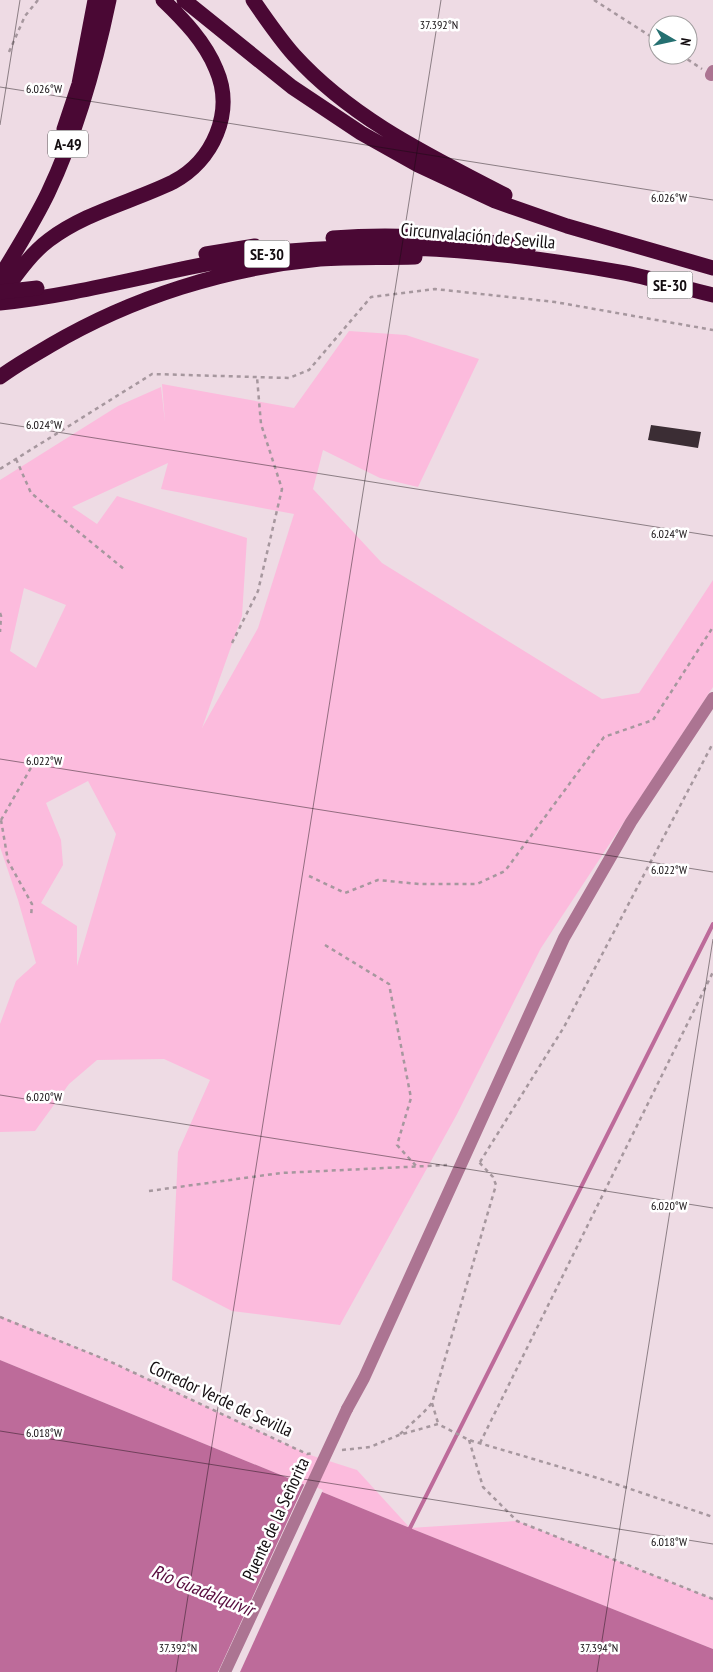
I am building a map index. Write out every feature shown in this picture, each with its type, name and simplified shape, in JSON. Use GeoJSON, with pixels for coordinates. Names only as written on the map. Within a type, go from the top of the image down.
{"type":"FeatureCollection","features":[{"type":"Feature","properties":{"kind":"highway"},"geometry":{"type":"LineString","coordinates":[[0,261],[35,199],[64,128],[79,84],[95,0]]}},
{"type":"Feature","properties":{"kind":"highway","name":"A-49"},"geometry":{"type":"LineString","coordinates":[[0,277],[48,194],[66,151],[96,62],[109,0]]}},
{"type":"Feature","properties":{"kind":"highway"},"geometry":{"type":"LineString","coordinates":[[0,297],[37,250],[50,239],[100,212],[174,181],[198,163],[216,138],[223,105],[222,86],[217,70],[189,26],[163,0]]}},
{"type":"Feature","properties":{"kind":"highway"},"geometry":{"type":"LineString","coordinates":[[253,0],[294,55],[354,109],[384,130],[426,154],[567,226]]}},
{"type":"Feature","properties":{"kind":"highway","name":"Circunvalación de Sevilla"},"geometry":{"type":"LineString","coordinates":[[188,2],[292,87],[361,133],[418,165],[495,201],[567,226],[713,268]]}},
{"type":"Feature","properties":{"kind":"highway"},"geometry":{"type":"LineString","coordinates":[[0,292],[35,294],[233,248],[371,236],[456,239],[530,247],[574,256],[627,273]]}},
{"type":"Feature","properties":{"kind":"highway","name":"Circunvalación de Sevilla"},"geometry":{"type":"LineString","coordinates":[[0,303],[35,294],[243,257],[290,251],[390,247],[440,248],[504,254],[627,273],[713,295]]}},
{"type":"Feature","properties":{"kind":"highway"},"geometry":{"type":"LineString","coordinates":[[0,377],[52,344],[110,313],[168,291],[242,271],[322,259],[504,254]]}},
{"type":"Feature","properties":{"kind":"street","name":"Puente de la Señorita"},"geometry":{"type":"LineString","coordinates":[[225,1672],[346,1409],[364,1378],[564,938],[631,822],[713,698]]}},
{"type":"Feature","properties":{"kind":"path"},"geometry":{"type":"LineString","coordinates":[[9,52],[26,16],[38,0]]}},
{"type":"Feature","properties":{"kind":"path"},"geometry":{"type":"LineString","coordinates":[[594,0],[648,35]]}},
{"type":"Feature","properties":{"kind":"path"},"geometry":{"type":"LineString","coordinates":[[698,65],[712,73]]}},
{"type":"Feature","properties":{"kind":"path"},"geometry":{"type":"LineString","coordinates":[[0,469],[152,374],[289,378],[309,370],[371,298],[434,290],[555,302],[713,330]]}},
{"type":"Feature","properties":{"kind":"path"},"geometry":{"type":"LineString","coordinates":[[232,643],[258,591],[282,489],[261,424],[257,377]]}},
{"type":"Feature","properties":{"kind":"path"},"geometry":{"type":"LineString","coordinates":[[16,459],[31,493],[124,569]]}},
{"type":"Feature","properties":{"kind":"path"},"geometry":{"type":"LineString","coordinates":[[0,613],[2,616],[0,632]]}},
{"type":"Feature","properties":{"kind":"path"},"geometry":{"type":"LineString","coordinates":[[309,876],[345,893],[378,880],[419,884],[477,884],[505,871],[604,737],[653,720],[713,626]]}},
{"type":"Feature","properties":{"kind":"path"},"geometry":{"type":"LineString","coordinates":[[480,1162],[564,1027],[713,743]]}},
{"type":"Feature","properties":{"kind":"path"},"geometry":{"type":"LineString","coordinates":[[31,917],[32,904],[8,861],[1,820],[36,759]]}},
{"type":"Feature","properties":{"kind":"path"},"geometry":{"type":"LineString","coordinates":[[325,945],[389,984],[411,1098],[397,1145],[417,1167]]}},
{"type":"Feature","properties":{"kind":"path"},"geometry":{"type":"LineString","coordinates":[[480,1443],[713,972]]}},
{"type":"Feature","properties":{"kind":"path"},"geometry":{"type":"LineString","coordinates":[[148,1191],[281,1173],[417,1167],[463,1160],[480,1162],[493,1177],[496,1185],[432,1403],[399,1435]]}},
{"type":"Feature","properties":{"kind":"path","name":"Corredor Verde de Sevilla"},"geometry":{"type":"LineString","coordinates":[[0,1317],[109,1361],[307,1454],[316,1453]]}},
{"type":"Feature","properties":{"kind":"path"},"geometry":{"type":"LineString","coordinates":[[432,1403],[438,1424],[469,1440],[601,1478],[713,1517]]}},
{"type":"Feature","properties":{"kind":"path"},"geometry":{"type":"LineString","coordinates":[[334,1451],[370,1448],[399,1435],[438,1424]]}},
{"type":"Feature","properties":{"kind":"path"},"geometry":{"type":"LineString","coordinates":[[469,1440],[483,1487],[517,1521],[713,1599]]}},
{"type":"Feature","properties":{"kind":"shaded area"},"geometry":{"type":"Polygon","coordinates":[[[349,331],[406,335],[479,359],[418,487],[380,478],[323,450],[313,489],[382,563],[602,699],[639,693],[713,580],[713,687],[541,948],[456,1116],[340,1325],[232,1311],[172,1280],[178,1152],[210,1080],[164,1059],[97,1060],[69,1084],[35,1131],[0,1132],[0,1024],[16,981],[36,963],[0,847],[0,480],[118,406],[161,387],[165,422],[162,384],[294,408],[349,331]],[[168,463],[72,507],[97,524],[117,496],[247,538],[242,616],[202,728],[258,628],[294,514],[161,489],[168,463]],[[24,588],[10,651],[36,668],[66,605],[24,588]],[[88,781],[46,803],[61,840],[63,865],[41,903],[77,926],[77,966],[116,834],[88,781]]]}},
{"type":"Feature","properties":{"kind":"shaded area"},"geometry":{"type":"Polygon","coordinates":[[[0,1316],[109,1361],[307,1454],[357,1470],[410,1528],[0,1360],[0,1316]]]}},
{"type":"Feature","properties":{"kind":"shaded area"},"geometry":{"type":"Polygon","coordinates":[[[517,1521],[713,1599],[713,1649],[410,1528],[517,1521]]]}},
{"type":"Feature","properties":{"kind":"water","name":"Río Guadalquivir"},"geometry":{"type":"Polygon","coordinates":[[[0,1360],[410,1528],[713,1649],[713,1672],[0,1672],[0,1360]]]}},
{"type":"Feature","properties":{"kind":"pier"},"geometry":{"type":"Polygon","coordinates":[[[305,1483],[323,1490],[240,1672],[218,1672],[305,1483]]]}},
{"type":"Feature","properties":{"kind":"building"},"geometry":{"type":"Polygon","coordinates":[[[651,425],[701,432],[698,448],[648,440],[651,425]]]}},
{"type":"Feature","properties":{"kind":"waterway"},"geometry":{"type":"LineString","coordinates":[[408,1532],[713,924]]}}]}
